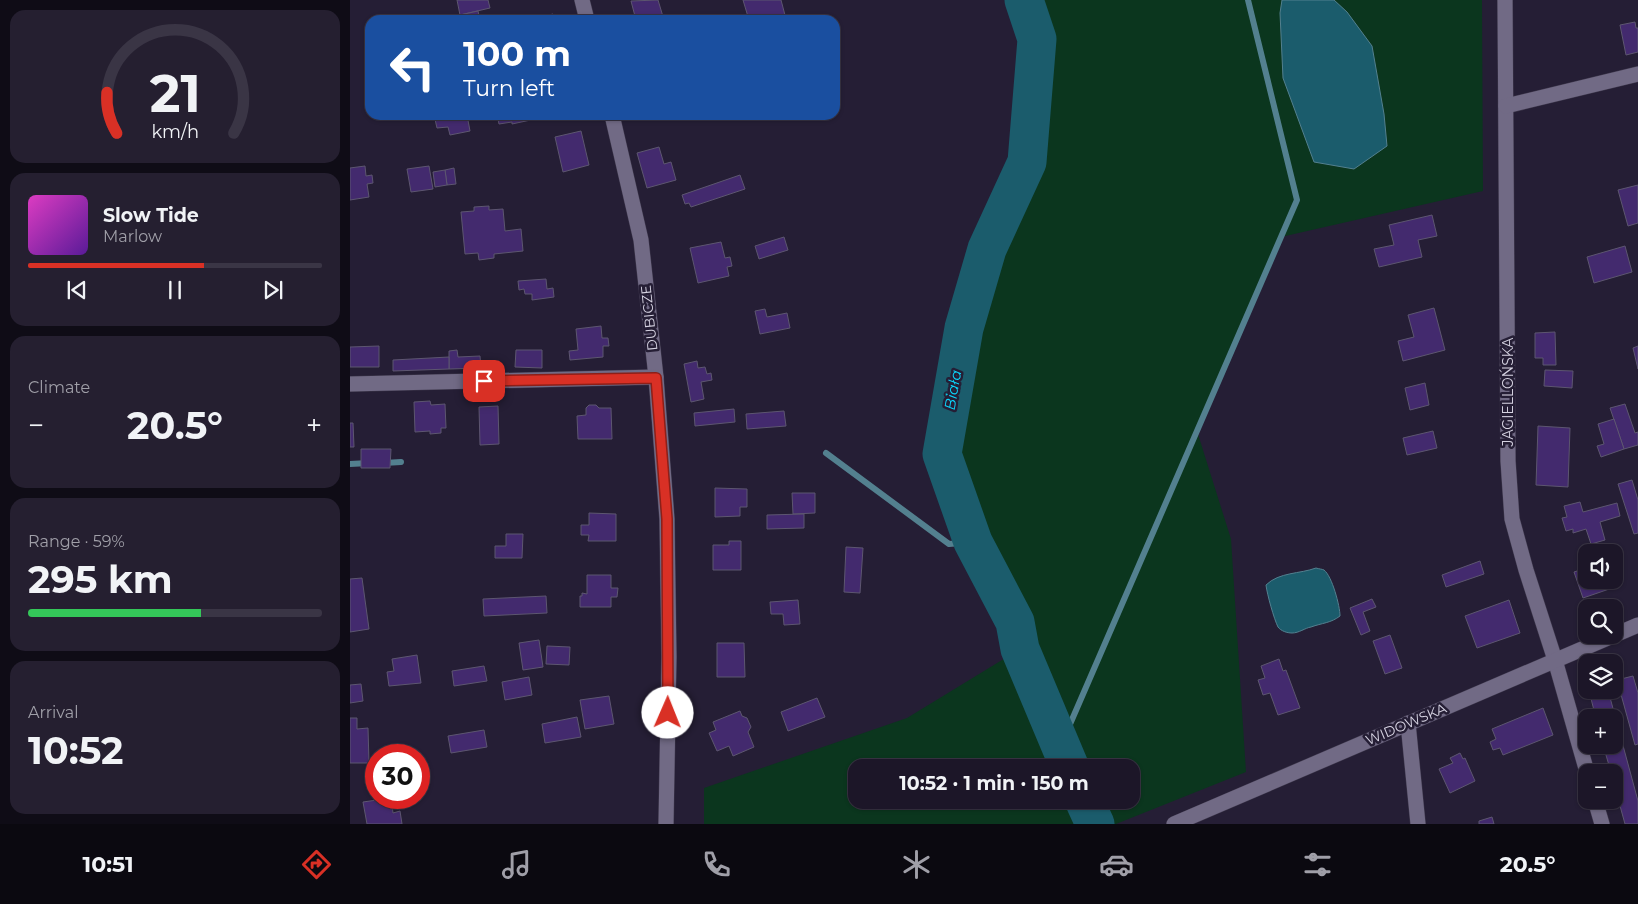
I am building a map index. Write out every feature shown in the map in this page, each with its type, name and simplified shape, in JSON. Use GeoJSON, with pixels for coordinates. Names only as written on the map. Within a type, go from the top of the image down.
{"type":"FeatureCollection","features":[{"type":"Feature","properties":{"kind":"street"},"geometry":{"type":"LineString","coordinates":[[582,0],[586,15]]}},
{"type":"Feature","properties":{"kind":"street","name":"JAGIELLOŃSKA"},"geometry":{"type":"LineString","coordinates":[[1505,0],[1508,462],[1512,519],[1585,764]]}},
{"type":"Feature","properties":{"kind":"street"},"geometry":{"type":"LineString","coordinates":[[1506,106],[1638,74]]}},
{"type":"Feature","properties":{"kind":"street","name":"DUBICZE"},"geometry":{"type":"LineString","coordinates":[[613,120],[641,240],[656,378],[667,519],[669,657],[666,824]]}},
{"type":"Feature","properties":{"kind":"street"},"geometry":{"type":"LineString","coordinates":[[350,384],[656,378]]}},
{"type":"Feature","properties":{"kind":"street","name":"WIDOWSKA"},"geometry":{"type":"LineString","coordinates":[[1174,824],[1638,625]]}},
{"type":"Feature","properties":{"kind":"street"},"geometry":{"type":"LineString","coordinates":[[1408,723],[1418,824]]}},
{"type":"Feature","properties":{"kind":"street"},"geometry":{"type":"LineString","coordinates":[[1598,809],[1602,824]]}},
{"type":"Feature","properties":{"kind":"green space"},"geometry":{"type":"Polygon","coordinates":[[[1024,0],[1482,0],[1483,191],[1281,237],[1197,431],[1231,539],[1246,772],[1116,824],[704,824],[704,788],[907,718],[1020,649],[1015,622],[973,542],[942,454],[964,328],[987,249],[1027,162],[1037,39],[1024,0]]]}},
{"type":"Feature","properties":{"kind":"water"},"geometry":{"type":"Polygon","coordinates":[[[1282,0],[1334,0],[1347,12],[1372,46],[1384,114],[1387,146],[1354,169],[1314,162],[1283,78],[1280,13],[1282,0]]]}},
{"type":"Feature","properties":{"kind":"water"},"geometry":{"type":"Polygon","coordinates":[[[1316,568],[1324,570],[1330,578],[1340,616],[1330,622],[1297,632],[1282,631],[1278,627],[1266,585],[1283,575],[1316,568]]]}},
{"type":"Feature","properties":{"kind":"building"},"geometry":{"type":"Polygon","coordinates":[[[457,0],[488,0],[490,8],[460,15],[457,0]]]}},
{"type":"Feature","properties":{"kind":"building"},"geometry":{"type":"Polygon","coordinates":[[[658,0],[662,15],[635,15],[631,1],[658,0]]]}},
{"type":"Feature","properties":{"kind":"building"},"geometry":{"type":"Polygon","coordinates":[[[743,0],[781,0],[785,15],[748,15],[743,0]]]}},
{"type":"Feature","properties":{"kind":"building"},"geometry":{"type":"Polygon","coordinates":[[[478,11],[479,15],[460,15],[478,11]]]}},
{"type":"Feature","properties":{"kind":"building"},"geometry":{"type":"Polygon","coordinates":[[[1635,22],[1636,28],[1638,28],[1638,52],[1626,55],[1620,25],[1635,22]]]}},
{"type":"Feature","properties":{"kind":"building"},"geometry":{"type":"Polygon","coordinates":[[[435,120],[468,120],[470,131],[450,135],[448,127],[437,128],[435,120]]]}},
{"type":"Feature","properties":{"kind":"building"},"geometry":{"type":"Polygon","coordinates":[[[498,120],[531,120],[512,124],[512,122],[499,124],[498,120]]]}},
{"type":"Feature","properties":{"kind":"building"},"geometry":{"type":"Polygon","coordinates":[[[581,131],[589,165],[563,172],[555,137],[581,131]]]}},
{"type":"Feature","properties":{"kind":"building"},"geometry":{"type":"Polygon","coordinates":[[[659,147],[664,164],[671,162],[676,180],[647,188],[637,153],[659,147]]]}},
{"type":"Feature","properties":{"kind":"building"},"geometry":{"type":"Polygon","coordinates":[[[365,166],[366,176],[372,175],[373,183],[367,184],[369,197],[350,200],[350,168],[365,166]]]}},
{"type":"Feature","properties":{"kind":"building"},"geometry":{"type":"Polygon","coordinates":[[[429,166],[433,189],[411,192],[407,169],[429,166]]]}},
{"type":"Feature","properties":{"kind":"building"},"geometry":{"type":"Polygon","coordinates":[[[454,168],[456,184],[447,185],[445,170],[454,168]]]}},
{"type":"Feature","properties":{"kind":"building"},"geometry":{"type":"Polygon","coordinates":[[[445,170],[447,185],[435,187],[433,172],[445,170]]]}},
{"type":"Feature","properties":{"kind":"building"},"geometry":{"type":"Polygon","coordinates":[[[740,175],[745,189],[691,207],[689,203],[685,204],[682,195],[740,175]]]}},
{"type":"Feature","properties":{"kind":"building"},"geometry":{"type":"Polygon","coordinates":[[[1638,185],[1638,223],[1628,226],[1618,190],[1638,185]]]}},
{"type":"Feature","properties":{"kind":"building"},"geometry":{"type":"Polygon","coordinates":[[[489,206],[489,210],[503,209],[505,231],[521,229],[523,251],[494,254],[494,258],[479,260],[478,253],[465,254],[461,212],[474,211],[474,207],[489,206]]]}},
{"type":"Feature","properties":{"kind":"building"},"geometry":{"type":"Polygon","coordinates":[[[1432,215],[1437,236],[1418,240],[1422,257],[1379,267],[1374,249],[1394,245],[1389,225],[1432,215]]]}},
{"type":"Feature","properties":{"kind":"building"},"geometry":{"type":"Polygon","coordinates":[[[784,237],[788,250],[759,259],[755,246],[784,237]]]}},
{"type":"Feature","properties":{"kind":"building"},"geometry":{"type":"Polygon","coordinates":[[[721,242],[725,258],[730,257],[732,266],[727,267],[729,276],[698,283],[690,248],[721,242]]]}},
{"type":"Feature","properties":{"kind":"building"},"geometry":{"type":"Polygon","coordinates":[[[1625,246],[1632,272],[1594,283],[1587,257],[1625,246]]]}},
{"type":"Feature","properties":{"kind":"building"},"geometry":{"type":"Polygon","coordinates":[[[546,279],[547,289],[553,288],[554,297],[532,300],[532,294],[525,294],[524,289],[519,290],[518,281],[546,279]]]}},
{"type":"Feature","properties":{"kind":"building"},"geometry":{"type":"Polygon","coordinates":[[[1434,308],[1445,350],[1403,361],[1398,341],[1414,337],[1408,315],[1434,308]]]}},
{"type":"Feature","properties":{"kind":"building"},"geometry":{"type":"Polygon","coordinates":[[[765,309],[767,317],[787,313],[790,328],[760,334],[755,311],[765,309]]]}},
{"type":"Feature","properties":{"kind":"building"},"geometry":{"type":"Polygon","coordinates":[[[601,326],[602,338],[608,338],[609,346],[603,346],[603,357],[570,360],[569,351],[578,350],[576,329],[601,326]]]}},
{"type":"Feature","properties":{"kind":"building"},"geometry":{"type":"Polygon","coordinates":[[[1555,332],[1556,365],[1543,365],[1543,358],[1535,358],[1535,333],[1555,332]]]}},
{"type":"Feature","properties":{"kind":"building"},"geometry":{"type":"Polygon","coordinates":[[[379,346],[379,367],[350,367],[350,347],[379,346]]]}},
{"type":"Feature","properties":{"kind":"building"},"geometry":{"type":"Polygon","coordinates":[[[1638,346],[1638,369],[1633,348],[1638,346]]]}},
{"type":"Feature","properties":{"kind":"building"},"geometry":{"type":"Polygon","coordinates":[[[457,350],[458,357],[480,356],[481,368],[449,369],[449,351],[457,350]]]}},
{"type":"Feature","properties":{"kind":"building"},"geometry":{"type":"Polygon","coordinates":[[[516,350],[542,350],[542,368],[515,367],[516,350]]]}},
{"type":"Feature","properties":{"kind":"building"},"geometry":{"type":"Polygon","coordinates":[[[449,357],[449,369],[393,371],[393,360],[449,357]]]}},
{"type":"Feature","properties":{"kind":"building"},"geometry":{"type":"Polygon","coordinates":[[[697,361],[698,368],[705,367],[707,374],[711,373],[712,380],[701,382],[704,399],[691,402],[684,364],[697,361]]]}},
{"type":"Feature","properties":{"kind":"building"},"geometry":{"type":"Polygon","coordinates":[[[1545,370],[1573,371],[1572,388],[1544,386],[1545,370]]]}},
{"type":"Feature","properties":{"kind":"building"},"geometry":{"type":"Polygon","coordinates":[[[1425,383],[1429,405],[1410,410],[1405,388],[1425,383]]]}},
{"type":"Feature","properties":{"kind":"building"},"geometry":{"type":"Polygon","coordinates":[[[430,401],[431,405],[445,404],[446,428],[441,428],[441,433],[430,434],[430,431],[415,432],[414,402],[430,401]]]}},
{"type":"Feature","properties":{"kind":"building"},"geometry":{"type":"Polygon","coordinates":[[[1625,404],[1635,433],[1638,432],[1638,445],[1624,449],[1610,408],[1625,404]]]}},
{"type":"Feature","properties":{"kind":"building"},"geometry":{"type":"Polygon","coordinates":[[[589,405],[596,405],[599,408],[611,408],[612,439],[578,439],[577,416],[586,415],[586,408],[589,405]]]}},
{"type":"Feature","properties":{"kind":"building"},"geometry":{"type":"Polygon","coordinates":[[[498,406],[499,444],[480,445],[479,407],[498,406]]]}},
{"type":"Feature","properties":{"kind":"building"},"geometry":{"type":"Polygon","coordinates":[[[734,409],[735,422],[695,426],[694,413],[734,409]]]}},
{"type":"Feature","properties":{"kind":"building"},"geometry":{"type":"Polygon","coordinates":[[[784,411],[786,426],[747,429],[746,414],[784,411]]]}},
{"type":"Feature","properties":{"kind":"building"},"geometry":{"type":"Polygon","coordinates":[[[1614,419],[1624,449],[1601,457],[1597,446],[1604,444],[1598,424],[1614,419]]]}},
{"type":"Feature","properties":{"kind":"building"},"geometry":{"type":"Polygon","coordinates":[[[350,423],[353,423],[354,447],[350,447],[350,423]]]}},
{"type":"Feature","properties":{"kind":"building"},"geometry":{"type":"Polygon","coordinates":[[[1538,426],[1570,428],[1568,487],[1536,485],[1538,426]]]}},
{"type":"Feature","properties":{"kind":"building"},"geometry":{"type":"Polygon","coordinates":[[[1433,431],[1437,448],[1407,455],[1403,438],[1433,431]]]}},
{"type":"Feature","properties":{"kind":"building"},"geometry":{"type":"Polygon","coordinates":[[[361,449],[391,449],[390,468],[361,468],[361,449]]]}},
{"type":"Feature","properties":{"kind":"building"},"geometry":{"type":"Polygon","coordinates":[[[1632,480],[1638,500],[1638,533],[1634,534],[1618,484],[1632,480]]]}},
{"type":"Feature","properties":{"kind":"building"},"geometry":{"type":"Polygon","coordinates":[[[715,488],[747,489],[747,507],[740,507],[740,516],[715,517],[715,488]]]}},
{"type":"Feature","properties":{"kind":"building"},"geometry":{"type":"Polygon","coordinates":[[[792,493],[815,493],[815,513],[793,514],[792,493]]]}},
{"type":"Feature","properties":{"kind":"building"},"geometry":{"type":"Polygon","coordinates":[[[1580,502],[1583,512],[1617,503],[1620,516],[1600,522],[1605,540],[1591,544],[1586,529],[1573,533],[1573,529],[1566,531],[1562,518],[1567,517],[1564,506],[1580,502]]]}},
{"type":"Feature","properties":{"kind":"building"},"geometry":{"type":"Polygon","coordinates":[[[589,513],[616,514],[616,541],[588,541],[589,535],[581,535],[581,525],[589,525],[589,513]]]}},
{"type":"Feature","properties":{"kind":"building"},"geometry":{"type":"Polygon","coordinates":[[[804,514],[804,528],[767,529],[767,515],[804,514]]]}},
{"type":"Feature","properties":{"kind":"building"},"geometry":{"type":"Polygon","coordinates":[[[506,534],[523,534],[522,558],[495,558],[495,546],[506,546],[506,534]]]}},
{"type":"Feature","properties":{"kind":"building"},"geometry":{"type":"Polygon","coordinates":[[[729,541],[741,541],[741,570],[713,570],[713,545],[729,545],[729,541]]]}},
{"type":"Feature","properties":{"kind":"building"},"geometry":{"type":"Polygon","coordinates":[[[846,547],[863,548],[860,593],[844,592],[846,547]]]}},
{"type":"Feature","properties":{"kind":"building"},"geometry":{"type":"Polygon","coordinates":[[[1480,561],[1484,574],[1446,587],[1442,575],[1480,561]]]}},
{"type":"Feature","properties":{"kind":"building"},"geometry":{"type":"Polygon","coordinates":[[[1578,571],[1578,584],[1574,572],[1578,571]]]}},
{"type":"Feature","properties":{"kind":"building"},"geometry":{"type":"Polygon","coordinates":[[[587,575],[611,575],[611,588],[618,588],[617,597],[611,597],[611,607],[580,607],[580,596],[582,596],[582,593],[587,594],[587,575]]]}},
{"type":"Feature","properties":{"kind":"building"},"geometry":{"type":"Polygon","coordinates":[[[362,578],[369,629],[350,632],[350,579],[362,578]]]}},
{"type":"Feature","properties":{"kind":"building"},"geometry":{"type":"Polygon","coordinates":[[[1580,589],[1609,589],[1583,598],[1580,589]]]}},
{"type":"Feature","properties":{"kind":"building"},"geometry":{"type":"Polygon","coordinates":[[[546,596],[547,613],[484,616],[483,599],[546,596]]]}},
{"type":"Feature","properties":{"kind":"building"},"geometry":{"type":"Polygon","coordinates":[[[1372,599],[1376,607],[1363,612],[1370,631],[1361,635],[1350,608],[1372,599]]]}},
{"type":"Feature","properties":{"kind":"building"},"geometry":{"type":"Polygon","coordinates":[[[798,600],[800,624],[784,625],[783,614],[771,614],[770,602],[798,600]]]}},
{"type":"Feature","properties":{"kind":"building"},"geometry":{"type":"Polygon","coordinates":[[[1509,600],[1520,633],[1477,648],[1465,616],[1509,600]]]}},
{"type":"Feature","properties":{"kind":"building"},"geometry":{"type":"Polygon","coordinates":[[[1390,635],[1402,668],[1385,674],[1373,641],[1390,635]]]}},
{"type":"Feature","properties":{"kind":"building"},"geometry":{"type":"Polygon","coordinates":[[[539,640],[543,667],[523,670],[519,643],[539,640]]]}},
{"type":"Feature","properties":{"kind":"building"},"geometry":{"type":"Polygon","coordinates":[[[717,643],[744,643],[745,677],[717,677],[717,643]]]}},
{"type":"Feature","properties":{"kind":"building"},"geometry":{"type":"Polygon","coordinates":[[[547,646],[570,647],[569,665],[546,664],[547,646]]]}},
{"type":"Feature","properties":{"kind":"building"},"geometry":{"type":"Polygon","coordinates":[[[417,655],[421,683],[389,686],[387,672],[394,671],[392,659],[417,655]]]}},
{"type":"Feature","properties":{"kind":"building"},"geometry":{"type":"Polygon","coordinates":[[[1279,659],[1283,671],[1286,670],[1300,708],[1278,715],[1270,693],[1263,695],[1258,680],[1265,678],[1261,666],[1279,659]]]}},
{"type":"Feature","properties":{"kind":"building"},"geometry":{"type":"Polygon","coordinates":[[[484,666],[487,681],[454,686],[452,671],[484,666]]]}},
{"type":"Feature","properties":{"kind":"building"},"geometry":{"type":"Polygon","coordinates":[[[1633,676],[1638,693],[1638,744],[1635,745],[1622,699],[1623,678],[1633,676]]]}},
{"type":"Feature","properties":{"kind":"building"},"geometry":{"type":"Polygon","coordinates":[[[529,677],[532,695],[505,700],[502,682],[529,677]]]}},
{"type":"Feature","properties":{"kind":"building"},"geometry":{"type":"Polygon","coordinates":[[[361,684],[363,701],[350,703],[350,685],[361,684]]]}},
{"type":"Feature","properties":{"kind":"building"},"geometry":{"type":"Polygon","coordinates":[[[609,696],[614,724],[585,729],[580,700],[609,696]]]}},
{"type":"Feature","properties":{"kind":"building"},"geometry":{"type":"Polygon","coordinates":[[[817,698],[825,717],[788,731],[781,712],[817,698]]]}},
{"type":"Feature","properties":{"kind":"building"},"geometry":{"type":"Polygon","coordinates":[[[1591,699],[1610,699],[1613,709],[1594,709],[1591,699]]]}},
{"type":"Feature","properties":{"kind":"building"},"geometry":{"type":"Polygon","coordinates":[[[1543,708],[1553,735],[1503,755],[1500,748],[1493,750],[1490,742],[1496,739],[1492,729],[1543,708]]]}},
{"type":"Feature","properties":{"kind":"building"},"geometry":{"type":"Polygon","coordinates":[[[740,711],[742,716],[747,718],[751,727],[748,732],[754,747],[733,756],[729,746],[717,751],[709,733],[716,730],[713,722],[740,711]]]}},
{"type":"Feature","properties":{"kind":"building"},"geometry":{"type":"Polygon","coordinates":[[[577,717],[581,737],[545,743],[542,724],[577,717]]]}},
{"type":"Feature","properties":{"kind":"building"},"geometry":{"type":"Polygon","coordinates":[[[350,718],[357,718],[357,729],[368,728],[368,744],[365,744],[365,763],[350,763],[350,718]]]}},
{"type":"Feature","properties":{"kind":"building"},"geometry":{"type":"Polygon","coordinates":[[[484,730],[487,747],[451,753],[448,736],[484,730]]]}},
{"type":"Feature","properties":{"kind":"building"},"geometry":{"type":"Polygon","coordinates":[[[1623,746],[1638,801],[1638,824],[1625,824],[1621,809],[1623,809],[1623,764],[1609,764],[1606,754],[1623,754],[1623,746]]]}},
{"type":"Feature","properties":{"kind":"building"},"geometry":{"type":"Polygon","coordinates":[[[1460,753],[1463,759],[1465,758],[1475,781],[1450,793],[1439,769],[1453,763],[1450,758],[1460,753]]]}},
{"type":"Feature","properties":{"kind":"building"},"geometry":{"type":"Polygon","coordinates":[[[363,802],[365,802],[365,809],[392,809],[393,813],[400,811],[402,824],[367,824],[363,802]]]}},
{"type":"Feature","properties":{"kind":"building"},"geometry":{"type":"Polygon","coordinates":[[[1492,817],[1494,824],[1479,824],[1479,821],[1492,817]]]}},
{"type":"Feature","properties":{"kind":"waterway","name":"Biała"},"geometry":{"type":"LineString","coordinates":[[1024,0],[1037,39],[1027,162],[987,249],[964,328],[942,454],[973,542],[1015,622],[1020,649],[1066,759]]}},
{"type":"Feature","properties":{"kind":"waterway"},"geometry":{"type":"LineString","coordinates":[[1061,745],[1297,200],[1248,0]]}},
{"type":"Feature","properties":{"kind":"waterway"},"geometry":{"type":"LineString","coordinates":[[826,453],[949,544],[973,542]]}},
{"type":"Feature","properties":{"kind":"waterway"},"geometry":{"type":"LineString","coordinates":[[384,463],[401,462]]}},
{"type":"Feature","properties":{"kind":"waterway"},"geometry":{"type":"LineString","coordinates":[[350,464],[369,463]]}},
{"type":"Feature","properties":{"kind":"waterway","name":"Biała"},"geometry":{"type":"LineString","coordinates":[[1088,809],[1095,824]]}},
{"type":"Feature","properties":{"kind":"route"},"geometry":{"type":"LineString","coordinates":[[484,381],[656,378],[667,519],[668,713]]}}]}
